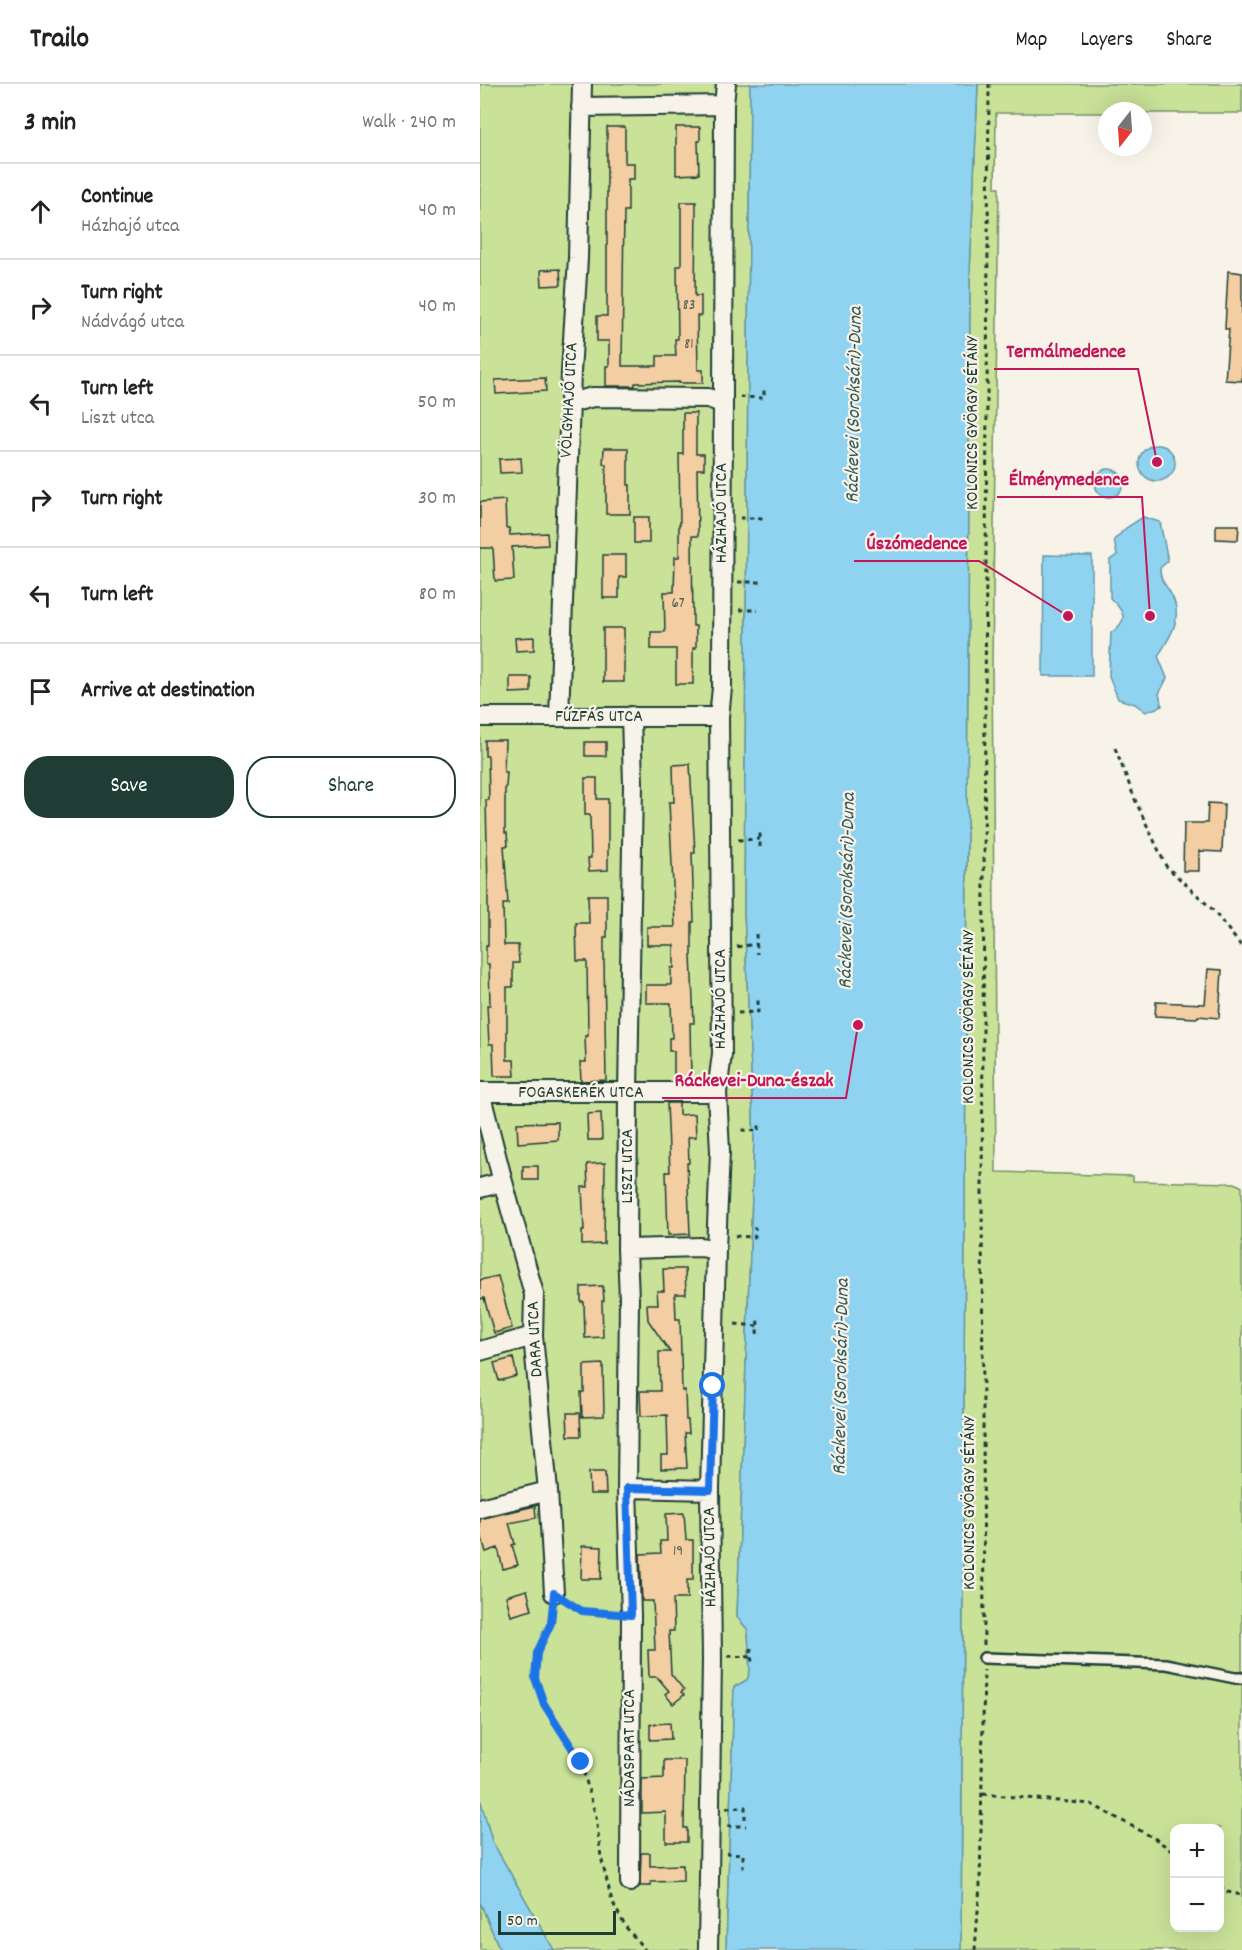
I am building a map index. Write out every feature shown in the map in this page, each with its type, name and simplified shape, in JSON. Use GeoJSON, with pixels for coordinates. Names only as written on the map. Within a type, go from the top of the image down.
{"type":"FeatureCollection","features":[{"type":"Feature","properties":{"kind":"street","name":"VÖLGYHAJÓ UTCA"},"geometry":{"type":"LineString","coordinates":[[559,717],[570,403],[578,258],[582,84]]}},
{"type":"Feature","properties":{"kind":"street","name":"HÁZHAJÓ UTCA"},"geometry":{"type":"LineString","coordinates":[[708,1950],[712,1659],[710,1490],[720,1151],[717,1092],[722,1054],[719,717],[730,400],[724,105],[726,84]]}},
{"type":"Feature","properties":{"kind":"street"},"geometry":{"type":"LineString","coordinates":[[581,107],[724,105]]}},
{"type":"Feature","properties":{"kind":"street"},"geometry":{"type":"LineString","coordinates":[[570,403],[593,397],[730,400]]}},
{"type":"Feature","properties":{"kind":"street","name":"LISZT UTCA"},"geometry":{"type":"LineString","coordinates":[[631,716],[633,784],[627,1249],[629,1299],[627,1488],[631,1615]]}},
{"type":"Feature","properties":{"kind":"street","name":"FŰZFÁS UTCA"},"geometry":{"type":"LineString","coordinates":[[480,717],[719,717]]}},
{"type":"Feature","properties":{"kind":"street","name":"FOGASKERÉK UTCA"},"geometry":{"type":"LineString","coordinates":[[480,1092],[717,1092]]}},
{"type":"Feature","properties":{"kind":"street","name":"DARA UTCA"},"geometry":{"type":"LineString","coordinates":[[480,1092],[534,1294],[533,1336],[548,1491],[554,1593]]}},
{"type":"Feature","properties":{"kind":"street"},"geometry":{"type":"LineString","coordinates":[[480,1188],[503,1182]]}},
{"type":"Feature","properties":{"kind":"street"},"geometry":{"type":"LineString","coordinates":[[627,1249],[701,1247],[716,1250]]}},
{"type":"Feature","properties":{"kind":"street"},"geometry":{"type":"LineString","coordinates":[[480,1351],[533,1336]]}},
{"type":"Feature","properties":{"kind":"street"},"geometry":{"type":"LineString","coordinates":[[627,1488],[710,1490]]}},
{"type":"Feature","properties":{"kind":"street"},"geometry":{"type":"LineString","coordinates":[[480,1508],[548,1491]]}},
{"type":"Feature","properties":{"kind":"street","name":"NÁDASPART UTCA"},"geometry":{"type":"LineString","coordinates":[[630,1882],[631,1615]]}},
{"type":"Feature","properties":{"kind":"lane"},"geometry":{"type":"LineString","coordinates":[[984,1658],[1166,1664],[1242,1678]]}},
{"type":"Feature","properties":{"kind":"path","name":"KOLONICS GYÖRGY SÉTÁNY"},"geometry":{"type":"LineString","coordinates":[[975,1950],[983,1794],[982,1189],[989,84]]}},
{"type":"Feature","properties":{"kind":"path"},"geometry":{"type":"LineString","coordinates":[[730,400],[764,398],[764,386]]}},
{"type":"Feature","properties":{"kind":"path"},"geometry":{"type":"LineString","coordinates":[[740,518],[763,518]]}},
{"type":"Feature","properties":{"kind":"path"},"geometry":{"type":"LineString","coordinates":[[736,582],[761,582]]}},
{"type":"Feature","properties":{"kind":"path"},"geometry":{"type":"LineString","coordinates":[[740,610],[758,610]]}},
{"type":"Feature","properties":{"kind":"path"},"geometry":{"type":"LineString","coordinates":[[1115,748],[1136,802],[1166,866],[1212,909],[1242,947]]}},
{"type":"Feature","properties":{"kind":"path"},"geometry":{"type":"LineString","coordinates":[[760,831],[760,847]]}},
{"type":"Feature","properties":{"kind":"path"},"geometry":{"type":"LineString","coordinates":[[738,840],[760,839]]}},
{"type":"Feature","properties":{"kind":"path"},"geometry":{"type":"LineString","coordinates":[[756,934],[757,954]]}},
{"type":"Feature","properties":{"kind":"path"},"geometry":{"type":"LineString","coordinates":[[728,948],[756,944]]}},
{"type":"Feature","properties":{"kind":"path"},"geometry":{"type":"LineString","coordinates":[[734,1014],[758,1012],[758,998]]}},
{"type":"Feature","properties":{"kind":"path"},"geometry":{"type":"LineString","coordinates":[[742,1131],[759,1131],[759,1122]]}},
{"type":"Feature","properties":{"kind":"path"},"geometry":{"type":"LineString","coordinates":[[735,1236],[755,1237],[755,1227]]}},
{"type":"Feature","properties":{"kind":"path"},"geometry":{"type":"LineString","coordinates":[[757,1334],[758,1319]]}},
{"type":"Feature","properties":{"kind":"path"},"geometry":{"type":"LineString","coordinates":[[735,1324],[757,1326]]}},
{"type":"Feature","properties":{"kind":"path"},"geometry":{"type":"LineString","coordinates":[[631,1615],[582,1611],[554,1593],[551,1623],[537,1653],[535,1678],[544,1704],[581,1762],[596,1817],[601,1857],[612,1901],[626,1926],[645,1950]]}},
{"type":"Feature","properties":{"kind":"path"},"geometry":{"type":"LineString","coordinates":[[751,1648],[752,1664]]}},
{"type":"Feature","properties":{"kind":"path"},"geometry":{"type":"LineString","coordinates":[[728,1656],[752,1657]]}},
{"type":"Feature","properties":{"kind":"path"},"geometry":{"type":"LineString","coordinates":[[983,1794],[1091,1804],[1170,1849]]}},
{"type":"Feature","properties":{"kind":"path"},"geometry":{"type":"LineString","coordinates":[[718,1808],[744,1807],[745,1819]]}},
{"type":"Feature","properties":{"kind":"path"},"geometry":{"type":"LineString","coordinates":[[723,1826],[746,1826]]}},
{"type":"Feature","properties":{"kind":"path"},"geometry":{"type":"LineString","coordinates":[[722,1853],[743,1854],[743,1869]]}},
{"type":"Feature","properties":{"kind":"path"},"geometry":{"type":"LineString","coordinates":[[1224,1889],[1242,1895]]}},
{"type":"Feature","properties":{"kind":"green space"},"geometry":{"type":"Polygon","coordinates":[[[480,84],[750,84],[744,911],[754,1139],[737,1617],[748,1630],[750,1672],[747,1680],[734,1687],[726,1950],[554,1950],[492,1841],[480,1799],[480,84]]]}},
{"type":"Feature","properties":{"kind":"green space"},"geometry":{"type":"Polygon","coordinates":[[[978,84],[1242,84],[1242,113],[1152,113],[1152,102],[1098,102],[1098,113],[996,113],[995,187],[999,188],[992,662],[996,1172],[1133,1176],[1133,1181],[1235,1183],[1242,1187],[1242,1950],[961,1950],[970,273],[978,84]]]}},
{"type":"Feature","properties":{"kind":"green space"},"geometry":{"type":"Polygon","coordinates":[[[480,1902],[500,1950],[480,1950],[480,1902]]]}},
{"type":"Feature","properties":{"kind":"water","name":"Ráckevei (Soroksári)-Duna"},"geometry":{"type":"Polygon","coordinates":[[[750,84],[978,84],[970,273],[961,1950],[726,1950],[734,1687],[747,1680],[750,1672],[748,1630],[737,1617],[754,1139],[744,911],[750,84]]]}},
{"type":"Feature","properties":{"kind":"water"},"geometry":{"type":"Polygon","coordinates":[[[1157,445],[1170,450],[1175,463],[1170,476],[1157,481],[1144,476],[1139,463],[1144,450],[1157,445]]]}},
{"type":"Feature","properties":{"kind":"water"},"geometry":{"type":"Polygon","coordinates":[[[1109,469],[1119,473],[1123,483],[1119,493],[1109,497],[1099,493],[1095,483],[1099,473],[1109,469]]]}},
{"type":"Feature","properties":{"kind":"water"},"geometry":{"type":"Polygon","coordinates":[[[1143,517],[1160,522],[1168,561],[1160,568],[1161,576],[1175,602],[1176,611],[1171,634],[1158,656],[1167,678],[1159,694],[1162,706],[1146,712],[1135,704],[1118,699],[1109,676],[1111,633],[1123,620],[1119,607],[1110,598],[1110,560],[1117,555],[1114,540],[1126,528],[1143,517]]]}},
{"type":"Feature","properties":{"kind":"water"},"geometry":{"type":"Polygon","coordinates":[[[1044,555],[1092,556],[1092,676],[1043,676],[1044,555]]]}},
{"type":"Feature","properties":{"kind":"water"},"geometry":{"type":"Polygon","coordinates":[[[480,1799],[492,1841],[554,1950],[500,1950],[480,1902],[480,1799]]]}},
{"type":"Feature","properties":{"kind":"building"},"geometry":{"type":"Polygon","coordinates":[[[607,127],[625,127],[625,163],[634,163],[634,179],[628,179],[628,211],[624,211],[622,366],[657,366],[657,356],[676,356],[675,339],[678,339],[677,266],[681,266],[681,202],[696,202],[695,296],[701,296],[701,316],[697,316],[698,370],[703,370],[703,383],[635,383],[635,386],[606,386],[609,341],[597,341],[597,316],[607,316],[607,127]]]}},
{"type":"Feature","properties":{"kind":"building"},"geometry":{"type":"Polygon","coordinates":[[[676,127],[700,127],[699,174],[676,175],[676,127]]]}},
{"type":"Feature","properties":{"kind":"building"},"geometry":{"type":"Polygon","coordinates":[[[560,269],[561,285],[542,286],[541,270],[560,269]]]}},
{"type":"Feature","properties":{"kind":"building"},"geometry":{"type":"Polygon","coordinates":[[[1228,271],[1242,273],[1242,381],[1225,380],[1229,329],[1225,329],[1228,271]]]}},
{"type":"Feature","properties":{"kind":"building"},"geometry":{"type":"Polygon","coordinates":[[[545,378],[546,391],[496,394],[495,380],[545,378]]]}},
{"type":"Feature","properties":{"kind":"building"},"geometry":{"type":"Polygon","coordinates":[[[683,413],[696,413],[696,454],[704,454],[704,469],[697,469],[698,536],[692,536],[693,626],[696,626],[696,648],[693,648],[693,684],[676,684],[676,649],[651,649],[651,632],[665,632],[664,592],[674,592],[675,557],[679,557],[679,454],[683,454],[683,413]]]}},
{"type":"Feature","properties":{"kind":"building"},"geometry":{"type":"Polygon","coordinates":[[[604,448],[628,448],[630,514],[606,514],[604,448]]]}},
{"type":"Feature","properties":{"kind":"building"},"geometry":{"type":"Polygon","coordinates":[[[521,458],[522,472],[500,473],[499,459],[521,458]]]}},
{"type":"Feature","properties":{"kind":"building"},"geometry":{"type":"Polygon","coordinates":[[[505,500],[506,528],[509,528],[510,535],[547,533],[548,545],[512,547],[514,580],[495,581],[493,548],[480,548],[480,502],[505,500]]]}},
{"type":"Feature","properties":{"kind":"building"},"geometry":{"type":"Polygon","coordinates":[[[634,517],[649,517],[649,543],[634,543],[634,517]]]}},
{"type":"Feature","properties":{"kind":"building"},"geometry":{"type":"Polygon","coordinates":[[[1216,525],[1239,525],[1238,540],[1216,539],[1216,525]]]}},
{"type":"Feature","properties":{"kind":"building"},"geometry":{"type":"Polygon","coordinates":[[[603,555],[626,555],[626,577],[619,577],[619,598],[603,598],[603,555]]]}},
{"type":"Feature","properties":{"kind":"building"},"geometry":{"type":"Polygon","coordinates":[[[603,628],[624,628],[624,682],[603,682],[603,628]]]}},
{"type":"Feature","properties":{"kind":"building"},"geometry":{"type":"Polygon","coordinates":[[[534,637],[534,650],[516,651],[515,638],[534,637]]]}},
{"type":"Feature","properties":{"kind":"building"},"geometry":{"type":"Polygon","coordinates":[[[510,677],[531,677],[531,692],[510,693],[510,677]]]}},
{"type":"Feature","properties":{"kind":"building"},"geometry":{"type":"Polygon","coordinates":[[[485,740],[505,740],[504,772],[507,772],[505,833],[507,833],[508,846],[504,846],[508,904],[503,904],[504,945],[518,945],[519,963],[513,963],[513,987],[507,987],[507,1060],[514,1060],[515,1076],[494,1076],[493,1044],[489,1044],[487,1005],[490,1005],[489,964],[486,964],[488,888],[486,800],[489,800],[488,756],[485,756],[485,740]]]}},
{"type":"Feature","properties":{"kind":"building"},"geometry":{"type":"Polygon","coordinates":[[[585,742],[606,742],[606,756],[585,756],[585,742]]]}},
{"type":"Feature","properties":{"kind":"building"},"geometry":{"type":"Polygon","coordinates":[[[690,764],[695,853],[692,853],[694,922],[692,922],[691,955],[694,1023],[690,1023],[691,1081],[674,1081],[674,1051],[669,1051],[669,1038],[672,1038],[671,1003],[646,1003],[646,985],[671,985],[674,945],[647,945],[647,927],[675,927],[669,802],[674,802],[673,765],[690,764]]]}},
{"type":"Feature","properties":{"kind":"building"},"geometry":{"type":"Polygon","coordinates":[[[585,778],[597,778],[597,799],[608,799],[608,870],[589,871],[590,815],[585,815],[585,778]]]}},
{"type":"Feature","properties":{"kind":"building"},"geometry":{"type":"Polygon","coordinates":[[[1208,803],[1224,804],[1222,852],[1199,851],[1199,871],[1183,871],[1184,823],[1207,823],[1208,803]]]}},
{"type":"Feature","properties":{"kind":"building"},"geometry":{"type":"Polygon","coordinates":[[[588,895],[607,895],[607,937],[604,937],[606,1080],[581,1081],[580,1062],[586,1062],[585,1036],[588,1036],[587,961],[577,961],[576,923],[589,923],[588,895]]]}},
{"type":"Feature","properties":{"kind":"building"},"geometry":{"type":"Polygon","coordinates":[[[1208,969],[1222,970],[1219,1018],[1155,1016],[1156,1002],[1205,1004],[1208,969]]]}},
{"type":"Feature","properties":{"kind":"building"},"geometry":{"type":"Polygon","coordinates":[[[667,1103],[679,1103],[679,1115],[695,1114],[696,1137],[688,1137],[690,1234],[668,1235],[666,1172],[670,1172],[667,1103]]]}},
{"type":"Feature","properties":{"kind":"building"},"geometry":{"type":"Polygon","coordinates":[[[601,1113],[602,1140],[588,1140],[587,1114],[601,1113]]]}},
{"type":"Feature","properties":{"kind":"building"},"geometry":{"type":"Polygon","coordinates":[[[558,1122],[558,1140],[518,1143],[517,1123],[558,1122]]]}},
{"type":"Feature","properties":{"kind":"building"},"geometry":{"type":"Polygon","coordinates":[[[605,1163],[604,1244],[582,1245],[582,1231],[584,1231],[582,1187],[588,1187],[587,1164],[605,1163]]]}},
{"type":"Feature","properties":{"kind":"building"},"geometry":{"type":"Polygon","coordinates":[[[523,1166],[538,1166],[538,1180],[523,1180],[523,1166]]]}},
{"type":"Feature","properties":{"kind":"building"},"geometry":{"type":"Polygon","coordinates":[[[663,1269],[685,1269],[686,1294],[675,1294],[676,1319],[680,1319],[682,1391],[685,1390],[689,1433],[685,1433],[687,1468],[661,1469],[661,1455],[668,1455],[667,1415],[641,1416],[640,1391],[660,1391],[659,1352],[670,1352],[648,1320],[647,1304],[658,1304],[657,1291],[664,1291],[663,1269]]]}},
{"type":"Feature","properties":{"kind":"building"},"geometry":{"type":"Polygon","coordinates":[[[498,1276],[512,1328],[494,1333],[484,1298],[480,1299],[480,1280],[498,1276]]]}},
{"type":"Feature","properties":{"kind":"building"},"geometry":{"type":"Polygon","coordinates":[[[603,1286],[603,1337],[585,1338],[584,1302],[581,1302],[581,1287],[603,1286]]]}},
{"type":"Feature","properties":{"kind":"building"},"geometry":{"type":"Polygon","coordinates":[[[513,1358],[517,1376],[499,1381],[494,1363],[513,1358]]]}},
{"type":"Feature","properties":{"kind":"building"},"geometry":{"type":"Polygon","coordinates":[[[603,1364],[604,1416],[582,1417],[581,1392],[584,1392],[584,1365],[603,1364]]]}},
{"type":"Feature","properties":{"kind":"building"},"geometry":{"type":"Polygon","coordinates":[[[567,1413],[580,1413],[581,1436],[568,1436],[567,1413]]]}},
{"type":"Feature","properties":{"kind":"building"},"geometry":{"type":"Polygon","coordinates":[[[589,1472],[605,1472],[606,1494],[590,1494],[589,1472]]]}},
{"type":"Feature","properties":{"kind":"building"},"geometry":{"type":"Polygon","coordinates":[[[535,1506],[536,1518],[509,1523],[518,1565],[503,1569],[498,1548],[486,1552],[480,1531],[480,1519],[535,1506]]]}},
{"type":"Feature","properties":{"kind":"building"},"geometry":{"type":"Polygon","coordinates":[[[684,1513],[686,1540],[693,1540],[693,1580],[687,1580],[687,1599],[673,1599],[674,1631],[669,1631],[671,1674],[684,1690],[681,1692],[684,1695],[673,1704],[665,1694],[669,1691],[657,1677],[649,1677],[648,1650],[655,1650],[653,1601],[642,1601],[640,1554],[661,1553],[660,1541],[667,1541],[666,1514],[684,1513]]]}},
{"type":"Feature","properties":{"kind":"building"},"geometry":{"type":"Polygon","coordinates":[[[582,1546],[602,1547],[601,1579],[581,1579],[582,1546]]]}},
{"type":"Feature","properties":{"kind":"building"},"geometry":{"type":"Polygon","coordinates":[[[527,1590],[532,1610],[511,1616],[506,1596],[527,1590]]]}},
{"type":"Feature","properties":{"kind":"building"},"geometry":{"type":"Polygon","coordinates":[[[670,1723],[671,1739],[650,1740],[650,1724],[670,1723]]]}},
{"type":"Feature","properties":{"kind":"building"},"geometry":{"type":"Polygon","coordinates":[[[664,1760],[685,1760],[684,1828],[687,1828],[687,1842],[666,1842],[666,1812],[642,1813],[642,1779],[664,1778],[664,1760]]]}},
{"type":"Feature","properties":{"kind":"building"},"geometry":{"type":"Polygon","coordinates":[[[641,1853],[650,1853],[650,1866],[683,1865],[683,1881],[651,1882],[651,1886],[640,1886],[641,1853]]]}},
{"type":"Feature","properties":{"kind":"place","name":"Termálmedence"},"geometry":{"type":"Point","coordinates":[1157,462]}},
{"type":"Feature","properties":{"kind":"place","name":"Úszómedence"},"geometry":{"type":"Point","coordinates":[1068,616]}},
{"type":"Feature","properties":{"kind":"place","name":"Élménymedence"},"geometry":{"type":"Point","coordinates":[1150,616]}},
{"type":"Feature","properties":{"kind":"place","name":"Ráckevei-Duna-észak"},"geometry":{"type":"Point","coordinates":[858,1025]}},
{"type":"Feature","properties":{"kind":"route"},"geometry":{"type":"LineString","coordinates":[[581,1762],[544,1704],[535,1678],[537,1653],[551,1623],[554,1593],[582,1611],[631,1615],[627,1488],[710,1490],[713,1386]]}}]}
